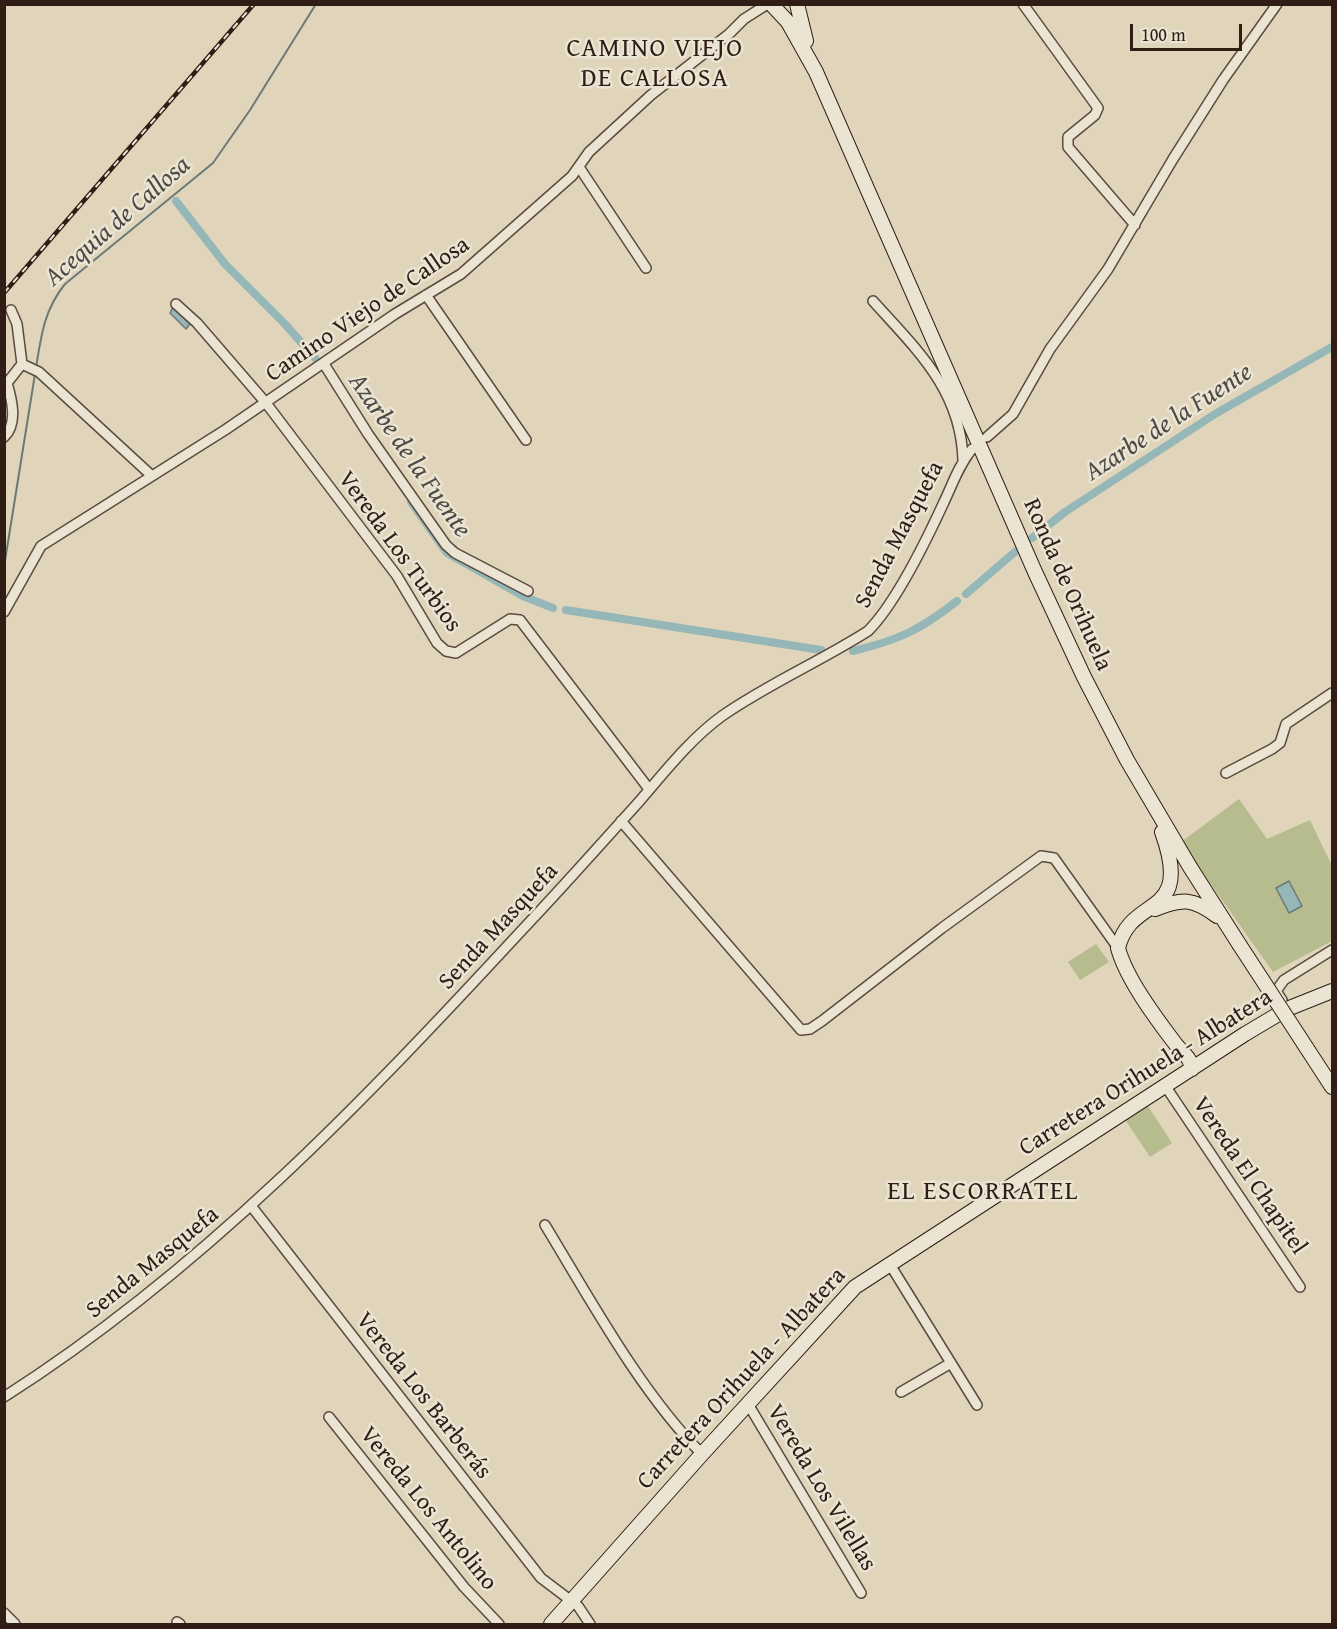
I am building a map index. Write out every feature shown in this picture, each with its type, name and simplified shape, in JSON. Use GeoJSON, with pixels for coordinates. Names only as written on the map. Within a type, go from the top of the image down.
{"type":"FeatureCollection","features":[{"type":"Feature","properties":{"kind":"main road","name":"Ronda de Orihuela"},"geometry":{"type":"LineString","coordinates":[[797,4],[816,72]]}},
{"type":"Feature","properties":{"kind":"main road","name":"Ronda de Orihuela"},"geometry":{"type":"LineString","coordinates":[[773,5],[788,21],[816,72],[1040,583],[1103,715],[1150,799],[1225,923],[1332,1087]]}},
{"type":"Feature","properties":{"kind":"main road"},"geometry":{"type":"LineString","coordinates":[[1150,799],[1171,856],[1173,871],[1171,884],[1162,898],[1125,931],[1118,948],[1127,971],[1175,1044],[1181,1060],[1192,1069]]}},
{"type":"Feature","properties":{"kind":"main road"},"geometry":{"type":"LineString","coordinates":[[1147,912],[1184,900],[1204,906],[1225,923]]}},
{"type":"Feature","properties":{"kind":"main road","name":"Carretera Orihuela - Albatera"},"geometry":{"type":"LineString","coordinates":[[551,1624],[845,1296],[889,1263],[1216,1053],[1287,1009],[1332,991]]}},
{"type":"Feature","properties":{"kind":"main road"},"geometry":{"type":"LineString","coordinates":[[1175,1044],[1193,1057],[1201,1058],[1216,1053]]}},
{"type":"Feature","properties":{"kind":"main road"},"geometry":{"type":"LineString","coordinates":[[1171,1083],[1179,1066],[1175,1044]]}},
{"type":"Feature","properties":{"kind":"main road"},"geometry":{"type":"LineString","coordinates":[[1306,1047],[1332,1077]]}},
{"type":"Feature","properties":{"kind":"street"},"geometry":{"type":"LineString","coordinates":[[744,19],[750,4]]}},
{"type":"Feature","properties":{"kind":"street"},"geometry":{"type":"LineString","coordinates":[[1023,4],[1098,108],[1095,115],[1068,137],[1068,147],[1135,225]]}},
{"type":"Feature","properties":{"kind":"street"},"geometry":{"type":"LineString","coordinates":[[987,437],[1012,414],[1050,349],[1092,295],[1223,80],[1277,4]]}},
{"type":"Feature","properties":{"kind":"street"},"geometry":{"type":"LineString","coordinates":[[744,19],[773,5]]}},
{"type":"Feature","properties":{"kind":"street","name":"Camino Viejo de Callosa"},"geometry":{"type":"LineString","coordinates":[[4,612],[41,546],[266,403],[469,268],[579,167],[589,152],[651,95],[729,34],[744,19]]}},
{"type":"Feature","properties":{"kind":"street"},"geometry":{"type":"LineString","coordinates":[[579,167],[646,268]]}},
{"type":"Feature","properties":{"kind":"street"},"geometry":{"type":"LineString","coordinates":[[426,295],[526,440]]}},
{"type":"Feature","properties":{"kind":"street"},"geometry":{"type":"LineString","coordinates":[[873,301],[933,368],[951,404],[962,437],[963,460]]}},
{"type":"Feature","properties":{"kind":"street","name":"Vereda Los Turbios"},"geometry":{"type":"LineString","coordinates":[[176,304],[197,324],[266,403],[397,576],[437,643],[446,651],[456,653],[510,619],[520,620],[649,789]]}},
{"type":"Feature","properties":{"kind":"street"},"geometry":{"type":"LineString","coordinates":[[11,310],[30,369],[152,476]]}},
{"type":"Feature","properties":{"kind":"street"},"geometry":{"type":"LineString","coordinates":[[324,364],[368,434],[446,545],[456,553],[528,591]]}},
{"type":"Feature","properties":{"kind":"street"},"geometry":{"type":"LineString","coordinates":[[4,438],[12,422],[12,398],[8,381],[30,369]]}},
{"type":"Feature","properties":{"kind":"street","name":"Senda Masquefa"},"geometry":{"type":"LineString","coordinates":[[4,1397],[104,1329],[252,1207],[341,1121],[431,1028],[649,789],[721,717],[852,642],[878,621],[925,539],[963,460],[972,449]]}},
{"type":"Feature","properties":{"kind":"street"},"geometry":{"type":"LineString","coordinates":[[1226,773],[1280,743],[1286,724],[1332,693]]}},
{"type":"Feature","properties":{"kind":"street"},"geometry":{"type":"LineString","coordinates":[[621,821],[801,1030],[810,1029],[822,1021],[942,927],[1041,856],[1054,858],[1118,948]]}},
{"type":"Feature","properties":{"kind":"street"},"geometry":{"type":"LineString","coordinates":[[1100,922],[1111,930],[1125,931]]}},
{"type":"Feature","properties":{"kind":"street"},"geometry":{"type":"LineString","coordinates":[[1287,1009],[1276,991],[1284,980],[1332,950]]}},
{"type":"Feature","properties":{"kind":"street","name":"Vereda El Chapitel"},"geometry":{"type":"LineString","coordinates":[[1171,1083],[1300,1287]]}},
{"type":"Feature","properties":{"kind":"street","name":"Vereda Los Barberás"},"geometry":{"type":"LineString","coordinates":[[252,1207],[541,1578],[578,1606],[590,1624]]}},
{"type":"Feature","properties":{"kind":"street"},"geometry":{"type":"LineString","coordinates":[[545,1225],[597,1311],[650,1389],[685,1437],[702,1454]]}},
{"type":"Feature","properties":{"kind":"street"},"geometry":{"type":"LineString","coordinates":[[889,1263],[977,1406]]}},
{"type":"Feature","properties":{"kind":"street"},"geometry":{"type":"LineString","coordinates":[[901,1392],[951,1362]]}},
{"type":"Feature","properties":{"kind":"street","name":"Vereda Los Vilellas"},"geometry":{"type":"LineString","coordinates":[[748,1404],[861,1593]]}},
{"type":"Feature","properties":{"kind":"street","name":"Vereda Los Antolino"},"geometry":{"type":"LineString","coordinates":[[329,1417],[464,1587],[499,1624]]}},
{"type":"Feature","properties":{"kind":"street"},"geometry":{"type":"LineString","coordinates":[[4,1613],[15,1624]]}},
{"type":"Feature","properties":{"kind":"green space"},"geometry":{"type":"Polygon","coordinates":[[[1239,799],[1267,839],[1310,820],[1332,866],[1332,941],[1273,972],[1181,842],[1239,799]]]}},
{"type":"Feature","properties":{"kind":"green space"},"geometry":{"type":"Polygon","coordinates":[[[1096,944],[1109,962],[1080,980],[1068,962],[1096,944]]]}},
{"type":"Feature","properties":{"kind":"green space"},"geometry":{"type":"Polygon","coordinates":[[[1148,1106],[1172,1143],[1150,1157],[1126,1121],[1148,1106]]]}},
{"type":"Feature","properties":{"kind":"water"},"geometry":{"type":"Polygon","coordinates":[[[173,307],[190,324],[186,329],[170,313],[173,307]]]}},
{"type":"Feature","properties":{"kind":"water"},"geometry":{"type":"Polygon","coordinates":[[[1289,881],[1302,906],[1289,913],[1276,888],[1289,881]]]}},
{"type":"Feature","properties":{"kind":"waterway","name":"Acequia de Callosa"},"geometry":{"type":"LineString","coordinates":[[36,368],[48,314],[65,284],[213,163],[250,110],[316,4]]}},
{"type":"Feature","properties":{"kind":"waterway","name":"Azarbe de la Fuente"},"geometry":{"type":"LineString","coordinates":[[176,201],[225,264],[284,323],[315,358]]}},
{"type":"Feature","properties":{"kind":"waterway","name":"Azarbe de la Fuente"},"geometry":{"type":"LineString","coordinates":[[1032,538],[1065,512],[1215,414],[1332,347]]}},
{"type":"Feature","properties":{"kind":"waterway","name":"Acequia de Callosa"},"geometry":{"type":"LineString","coordinates":[[4,567],[35,374]]}},
{"type":"Feature","properties":{"kind":"waterway","name":"Azarbe de la Fuente"},"geometry":{"type":"LineString","coordinates":[[411,502],[447,553],[523,596],[553,608]]}},
{"type":"Feature","properties":{"kind":"waterway","name":"Azarbe de la Fuente"},"geometry":{"type":"LineString","coordinates":[[966,594],[1016,551]]}},
{"type":"Feature","properties":{"kind":"waterway","name":"Azarbe de la Fuente"},"geometry":{"type":"LineString","coordinates":[[853,651],[908,633],[932,620],[957,601]]}},
{"type":"Feature","properties":{"kind":"waterway","name":"Azarbe de la Fuente"},"geometry":{"type":"LineString","coordinates":[[566,610],[821,650]]}},
{"type":"Feature","properties":{"kind":"railway"},"geometry":{"type":"LineString","coordinates":[[4,293],[254,4]]}},
{"type":"Feature","properties":{"kind":"district","name":"CAMINO VIEJO DE CALLOSA"},"geometry":{"type":"Point","coordinates":[655,64]}},
{"type":"Feature","properties":{"kind":"district","name":"EL ESCORRATEL"},"geometry":{"type":"Point","coordinates":[983,1192]}}]}
